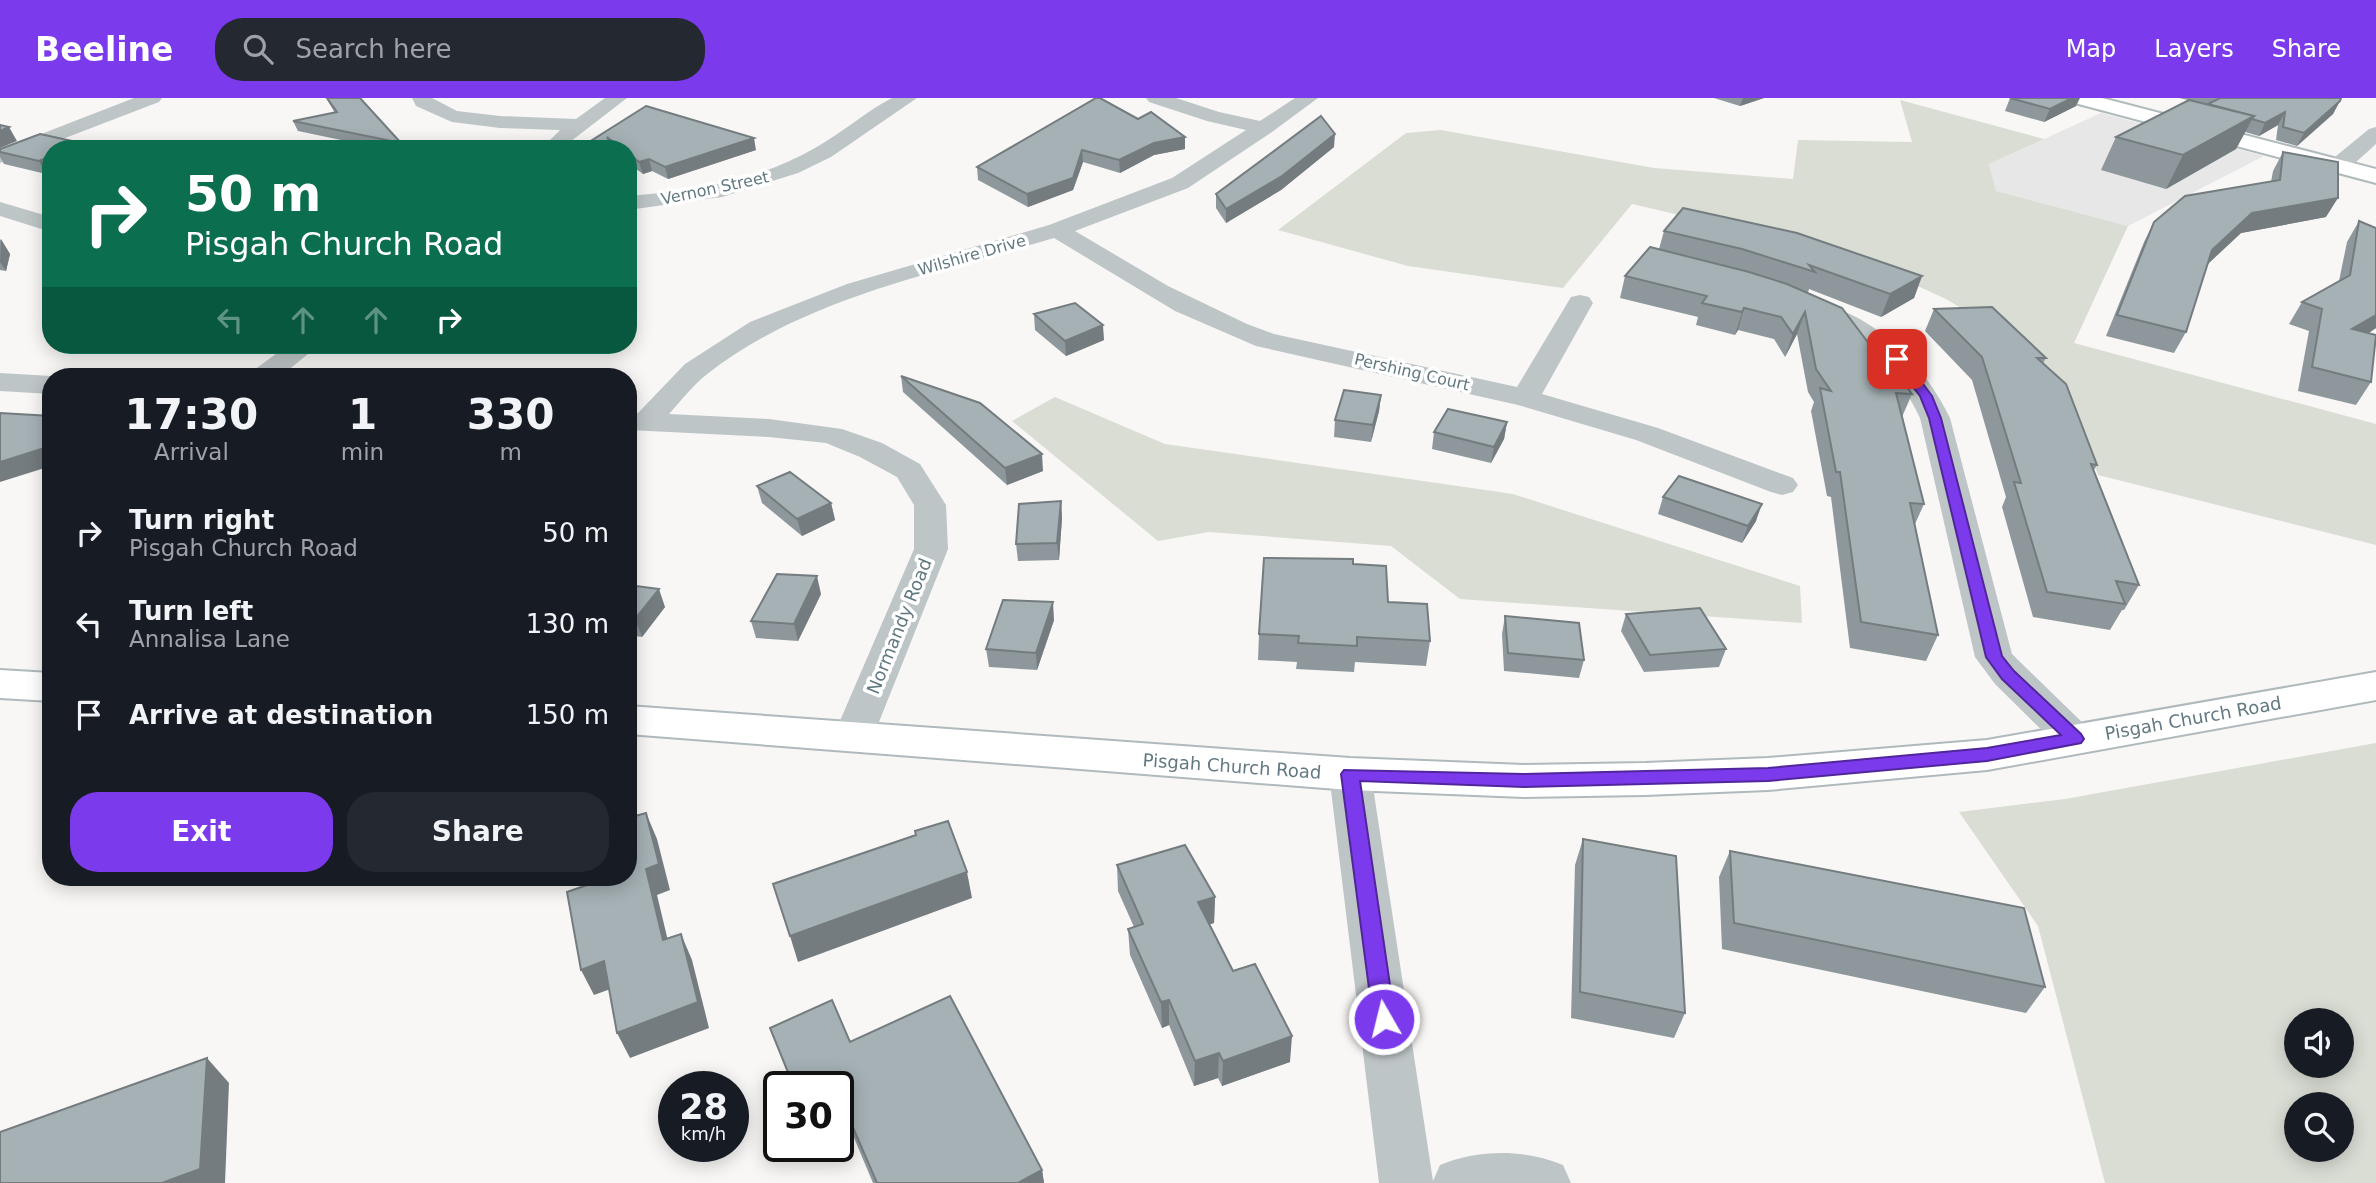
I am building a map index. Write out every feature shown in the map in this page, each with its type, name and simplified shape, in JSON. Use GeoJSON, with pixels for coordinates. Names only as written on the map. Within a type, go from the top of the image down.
{"type":"FeatureCollection","features":[{"type":"Feature","properties":{"kind":"main road"},"geometry":{"type":"LineString","coordinates":[[2078,98],[2376,176]]}},
{"type":"Feature","properties":{"kind":"main road"},"geometry":{"type":"LineString","coordinates":[[0,684],[42,686]]}},
{"type":"Feature","properties":{"kind":"main road","name":"Pisgah Church Road"},"geometry":{"type":"LineString","coordinates":[[637,721],[1350,774],[1524,781],[1754,775],[1973,756],[2376,686]]}},
{"type":"Feature","properties":{"kind":"street"},"geometry":{"type":"LineString","coordinates":[[44,140],[152,98]]}},
{"type":"Feature","properties":{"kind":"street"},"geometry":{"type":"LineString","coordinates":[[422,98],[423,102],[452,116],[500,122],[578,125]]}},
{"type":"Feature","properties":{"kind":"street"},"geometry":{"type":"LineString","coordinates":[[560,140],[617,98]]}},
{"type":"Feature","properties":{"kind":"street","name":"Vernon Street"},"geometry":{"type":"LineString","coordinates":[[637,202],[721,190],[777,174],[813,158],[866,121],[907,98]]}},
{"type":"Feature","properties":{"kind":"street"},"geometry":{"type":"LineString","coordinates":[[1156,98],[1214,117],[1265,128]]}},
{"type":"Feature","properties":{"kind":"street","name":"Wilshire Drive"},"geometry":{"type":"LineString","coordinates":[[637,421],[695,370],[759,328],[856,289],[1056,230],[1180,184],[1308,98]]}},
{"type":"Feature","properties":{"kind":"street"},"geometry":{"type":"LineString","coordinates":[[2338,166],[2376,133]]}},
{"type":"Feature","properties":{"kind":"street"},"geometry":{"type":"LineString","coordinates":[[0,157],[42,141]]}},
{"type":"Feature","properties":{"kind":"street"},"geometry":{"type":"LineString","coordinates":[[0,209],[42,222]]}},
{"type":"Feature","properties":{"kind":"street","name":"Pershing Court"},"geometry":{"type":"LineString","coordinates":[[1056,230],[1181,306],[1236,331],[1524,398],[1647,434],[1782,485]]}},
{"type":"Feature","properties":{"kind":"street"},"geometry":{"type":"LineString","coordinates":[[1787,298],[1829,315],[1878,344],[1897,359],[1926,396],[1935,418],[1994,657],[2008,675],[2075,739]]}},
{"type":"Feature","properties":{"kind":"street"},"geometry":{"type":"LineString","coordinates":[[1524,398],[1580,303]]}},
{"type":"Feature","properties":{"kind":"street"},"geometry":{"type":"LineString","coordinates":[[275,368],[293,354]]}},
{"type":"Feature","properties":{"kind":"street"},"geometry":{"type":"LineString","coordinates":[[0,382],[42,384]]}},
{"type":"Feature","properties":{"kind":"street","name":"Normandy Road"},"geometry":{"type":"LineString","coordinates":[[637,422],[769,428],[831,435],[871,450],[909,471],[930,505],[931,549],[853,737]]}},
{"type":"Feature","properties":{"kind":"street"},"geometry":{"type":"LineString","coordinates":[[1350,774],[1406,1183]]}},
{"type":"Feature","properties":{"kind":"street"},"geometry":{"type":"LineString","coordinates":[[1459,1183],[1525,1179],[1544,1183]]}},
{"type":"Feature","properties":{"kind":"shaded area"},"geometry":{"type":"Polygon","coordinates":[[[1900,100],[2044,139],[1989,164],[1996,191],[2128,226],[2074,343],[2376,424],[2376,545],[2098,475],[2068,392],[2019,343],[1946,299],[1847,254],[1632,204],[1563,288],[1408,266],[1278,230],[1406,133],[1441,130],[1654,168],[1793,179],[1798,140],[1912,142],[1900,100]]]}},
{"type":"Feature","properties":{"kind":"shaded area"},"geometry":{"type":"Polygon","coordinates":[[[2101,113],[2264,156],[2128,226],[1996,191],[1989,164],[2101,113]]]}},
{"type":"Feature","properties":{"kind":"shaded area"},"geometry":{"type":"Polygon","coordinates":[[[1055,397],[1165,444],[1513,494],[1800,586],[1802,623],[1460,599],[1391,546],[1209,532],[1158,541],[1012,421],[1055,397]]]}},
{"type":"Feature","properties":{"kind":"shaded area"},"geometry":{"type":"Polygon","coordinates":[[[2376,743],[2376,1183],[2105,1183],[2038,926],[1959,812],[2065,799],[2376,743]]]}},
{"type":"Feature","properties":{"kind":"building"},"geometry":{"type":"Polygon","coordinates":[[[327,98],[360,98],[398,140],[386,140],[293,121],[337,112],[327,98]]]}},
{"type":"Feature","properties":{"kind":"building"},"geometry":{"type":"Polygon","coordinates":[[[1096,98],[1138,119],[1151,112],[1185,137],[1154,143],[1119,160],[1082,150],[1073,178],[1027,194],[977,167],[1096,98]]]}},
{"type":"Feature","properties":{"kind":"building"},"geometry":{"type":"Polygon","coordinates":[[[2010,98],[2072,98],[2050,109],[2010,98]]]}},
{"type":"Feature","properties":{"kind":"building"},"geometry":{"type":"Polygon","coordinates":[[[2220,98],[2341,98],[2304,133],[2283,127],[2285,112],[2265,123],[2252,119],[2254,116],[2208,104],[2220,98]]]}},
{"type":"Feature","properties":{"kind":"building"},"geometry":{"type":"Polygon","coordinates":[[[2189,100],[2254,116],[2183,155],[2116,137],[2189,100]]]}},
{"type":"Feature","properties":{"kind":"building"},"geometry":{"type":"Polygon","coordinates":[[[646,106],[754,138],[665,167],[649,159],[637,160],[637,140],[611,140],[607,137],[608,140],[592,140],[646,106]]]}},
{"type":"Feature","properties":{"kind":"building"},"geometry":{"type":"Polygon","coordinates":[[[1321,116],[1335,134],[1282,176],[1226,209],[1216,194],[1321,116]]]}},
{"type":"Feature","properties":{"kind":"building"},"geometry":{"type":"Polygon","coordinates":[[[40,134],[68,140],[42,140],[42,160],[39,161],[0,152],[0,149],[40,134]]]}},
{"type":"Feature","properties":{"kind":"building"},"geometry":{"type":"Polygon","coordinates":[[[2283,152],[2338,162],[2338,198],[2252,213],[2212,250],[2186,332],[2117,315],[2154,222],[2185,196],[2280,180],[2283,152]]]}},
{"type":"Feature","properties":{"kind":"building"},"geometry":{"type":"Polygon","coordinates":[[[1683,208],[1797,233],[1922,276],[1890,294],[1809,265],[1815,272],[1742,249],[1664,231],[1683,208]]]}},
{"type":"Feature","properties":{"kind":"building"},"geometry":{"type":"Polygon","coordinates":[[[2359,221],[2376,228],[2376,315],[2352,329],[2376,335],[2371,382],[2312,367],[2322,309],[2302,302],[2350,275],[2359,221]]]}},
{"type":"Feature","properties":{"kind":"building"},"geometry":{"type":"Polygon","coordinates":[[[1650,247],[1787,284],[1842,308],[1882,361],[1887,361],[1912,394],[1896,393],[1924,504],[1910,503],[1938,635],[1861,622],[1840,472],[1836,472],[1820,388],[1831,391],[1816,369],[1805,312],[1793,334],[1781,317],[1744,308],[1742,312],[1702,303],[1707,296],[1625,276],[1650,247]]]}},
{"type":"Feature","properties":{"kind":"building"},"geometry":{"type":"Polygon","coordinates":[[[1075,303],[1103,325],[1065,341],[1034,314],[1075,303]]]}},
{"type":"Feature","properties":{"kind":"building"},"geometry":{"type":"Polygon","coordinates":[[[1992,307],[2046,358],[2037,358],[2066,384],[2097,465],[2091,464],[2139,585],[2116,581],[2125,604],[2047,592],[2014,482],[2021,483],[1982,357],[1934,309],[1992,307]]]}},
{"type":"Feature","properties":{"kind":"building"},"geometry":{"type":"Polygon","coordinates":[[[901,376],[980,403],[1042,454],[1005,468],[901,376]]]}},
{"type":"Feature","properties":{"kind":"building"},"geometry":{"type":"Polygon","coordinates":[[[1344,390],[1381,395],[1373,425],[1335,420],[1344,390]]]}},
{"type":"Feature","properties":{"kind":"building"},"geometry":{"type":"Polygon","coordinates":[[[1448,409],[1507,422],[1494,447],[1434,432],[1448,409]]]}},
{"type":"Feature","properties":{"kind":"building"},"geometry":{"type":"Polygon","coordinates":[[[0,413],[42,415],[42,449],[0,462],[0,413]]]}},
{"type":"Feature","properties":{"kind":"building"},"geometry":{"type":"Polygon","coordinates":[[[790,472],[831,503],[797,519],[757,486],[790,472]]]}},
{"type":"Feature","properties":{"kind":"building"},"geometry":{"type":"Polygon","coordinates":[[[1679,476],[1762,504],[1748,526],[1663,497],[1679,476]]]}},
{"type":"Feature","properties":{"kind":"building"},"geometry":{"type":"Polygon","coordinates":[[[1061,501],[1057,543],[1016,544],[1019,504],[1061,501]]]}},
{"type":"Feature","properties":{"kind":"building"},"geometry":{"type":"Polygon","coordinates":[[[1264,558],[1353,559],[1353,564],[1386,566],[1388,602],[1427,604],[1430,641],[1357,637],[1357,646],[1298,643],[1299,636],[1259,634],[1264,558]]]}},
{"type":"Feature","properties":{"kind":"building"},"geometry":{"type":"Polygon","coordinates":[[[777,574],[817,576],[794,624],[751,621],[777,574]]]}},
{"type":"Feature","properties":{"kind":"building"},"geometry":{"type":"Polygon","coordinates":[[[637,586],[659,589],[637,616],[637,586]]]}},
{"type":"Feature","properties":{"kind":"building"},"geometry":{"type":"Polygon","coordinates":[[[1003,600],[1053,602],[1036,653],[986,649],[1003,600]]]}},
{"type":"Feature","properties":{"kind":"building"},"geometry":{"type":"Polygon","coordinates":[[[1700,608],[1726,649],[1650,655],[1626,614],[1700,608]]]}},
{"type":"Feature","properties":{"kind":"building"},"geometry":{"type":"Polygon","coordinates":[[[1505,616],[1579,623],[1584,660],[1508,653],[1505,616]]]}},
{"type":"Feature","properties":{"kind":"building"},"geometry":{"type":"Polygon","coordinates":[[[646,813],[659,864],[646,869],[663,940],[681,934],[698,1002],[617,1033],[604,961],[581,970],[567,892],[584,886],[637,886],[637,816],[646,813]]]}},
{"type":"Feature","properties":{"kind":"building"},"geometry":{"type":"Polygon","coordinates":[[[948,821],[967,872],[790,936],[773,884],[916,835],[915,831],[948,821]]]}},
{"type":"Feature","properties":{"kind":"building"},"geometry":{"type":"Polygon","coordinates":[[[1583,839],[1676,856],[1685,1013],[1580,992],[1583,839]]]}},
{"type":"Feature","properties":{"kind":"building"},"geometry":{"type":"Polygon","coordinates":[[[1185,845],[1215,897],[1198,902],[1233,971],[1255,964],[1292,1036],[1223,1061],[1219,1053],[1195,1061],[1169,1000],[1161,1002],[1128,929],[1143,924],[1117,865],[1185,845]]]}},
{"type":"Feature","properties":{"kind":"building"},"geometry":{"type":"Polygon","coordinates":[[[1730,851],[2024,908],[2045,987],[1734,923],[1730,851]]]}},
{"type":"Feature","properties":{"kind":"building"},"geometry":{"type":"Polygon","coordinates":[[[950,996],[1042,1170],[1018,1183],[877,1183],[854,1130],[854,1071],[787,1071],[770,1028],[832,1000],[850,1042],[950,996]]]}},
{"type":"Feature","properties":{"kind":"building"},"geometry":{"type":"Polygon","coordinates":[[[207,1058],[200,1169],[162,1183],[0,1183],[0,1132],[207,1058]]]}},
{"type":"Feature","properties":{"kind":"route"},"geometry":{"type":"LineString","coordinates":[[1384,1019],[1350,774],[1524,781],[1768,774],[1987,755],[2075,739],[2008,675],[1994,657],[1982,618],[1935,418],[1926,396],[1913,376],[1897,359]]}}]}
